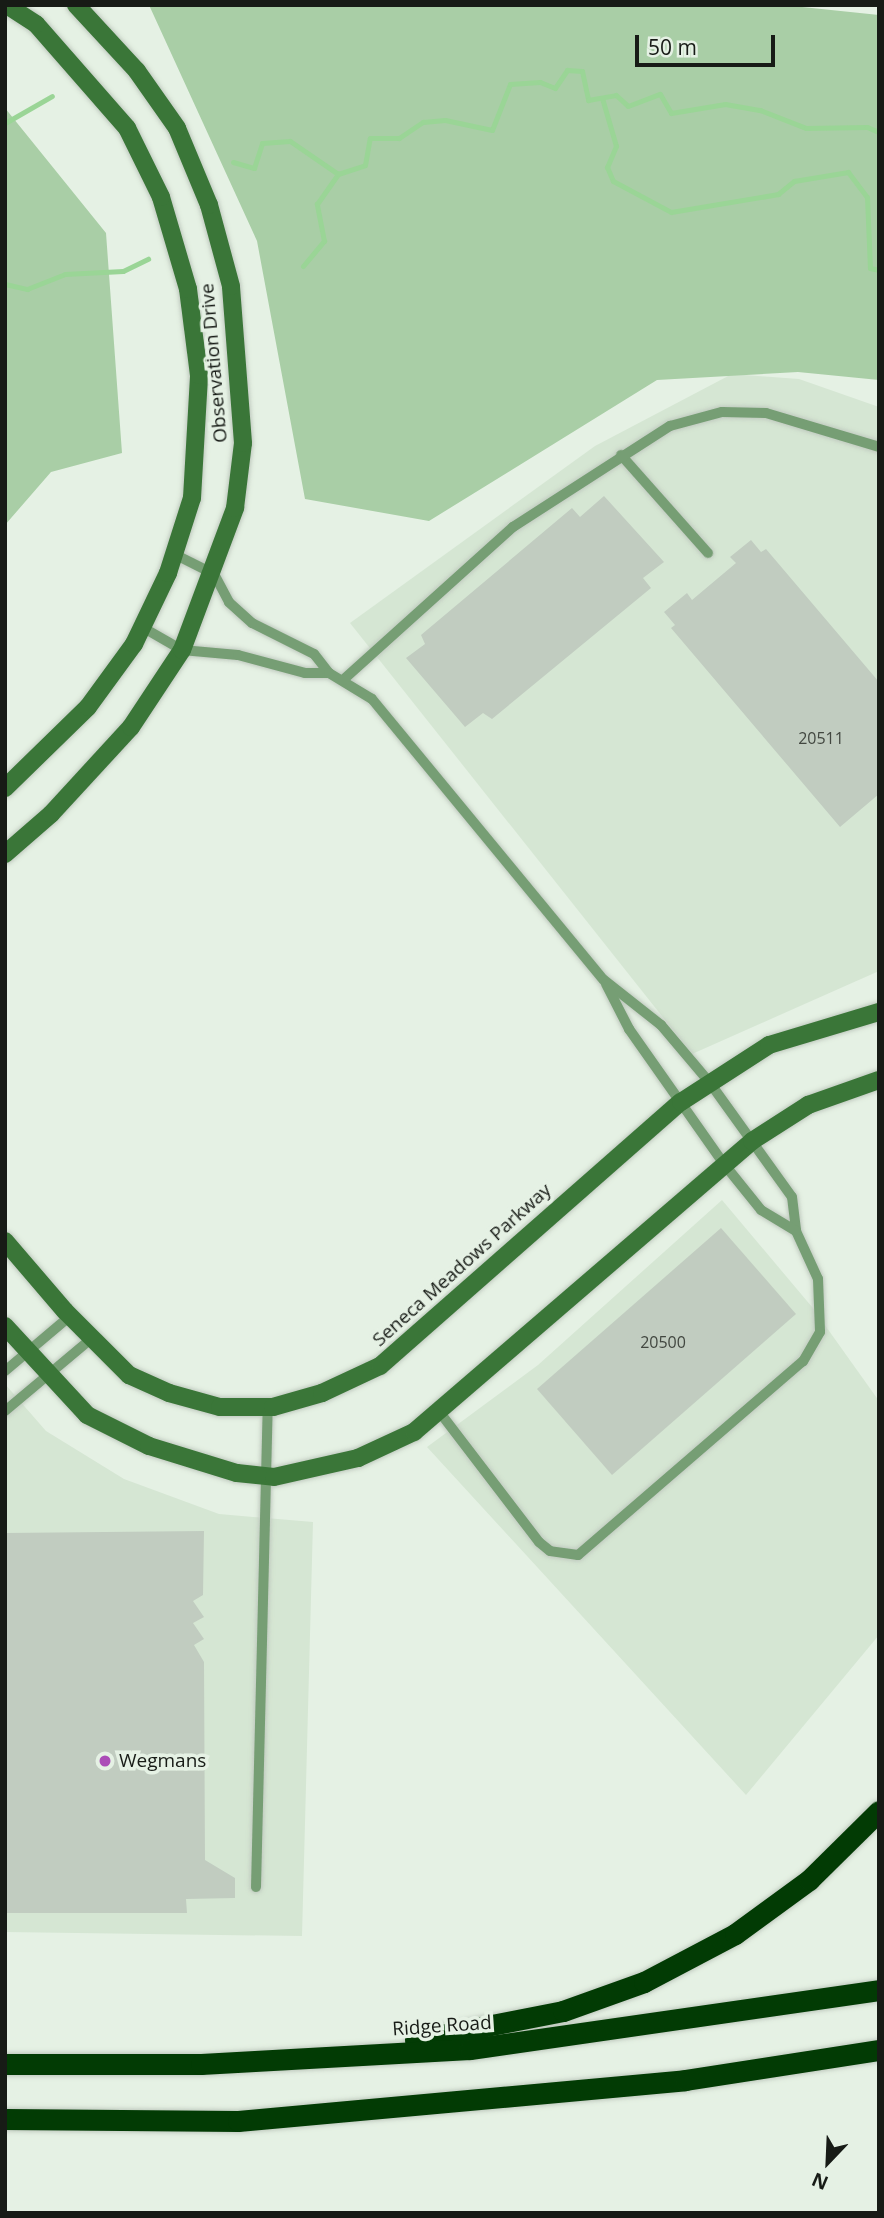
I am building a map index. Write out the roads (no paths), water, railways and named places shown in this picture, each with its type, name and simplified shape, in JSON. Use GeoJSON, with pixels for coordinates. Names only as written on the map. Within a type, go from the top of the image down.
{"type":"FeatureCollection","features":[{"type":"Feature","properties":{"kind":"highway"},"geometry":{"type":"LineString","coordinates":[[309,2057],[508,2025],[563,2011],[644,1982],[756,1919],[809,1880],[879,1811]]}},
{"type":"Feature","properties":{"kind":"highway","name":"Ridge Road"},"geometry":{"type":"LineString","coordinates":[[5,2064],[201,2064],[470,2049],[595,2034],[879,1990]]}},
{"type":"Feature","properties":{"kind":"highway"},"geometry":{"type":"LineString","coordinates":[[5,2119],[238,2120],[685,2080],[879,2050]]}},
{"type":"Feature","properties":{"kind":"highway"},"geometry":{"type":"LineString","coordinates":[[802,2062],[879,2061]]}},
{"type":"Feature","properties":{"kind":"street","name":"Observation Drive"},"geometry":{"type":"LineString","coordinates":[[5,788],[88,708],[142,627],[174,554],[191,498],[198,376],[188,289],[165,210],[127,128],[36,24],[7,5]]}},
{"type":"Feature","properties":{"kind":"street","name":"Observation Drive"},"geometry":{"type":"LineString","coordinates":[[5,854],[51,814],[131,727],[182,650],[214,574],[235,508],[243,443],[231,286],[209,205],[177,128],[137,71],[76,5]]}},
{"type":"Feature","properties":{"kind":"street","name":"Seneca Meadows Parkway"},"geometry":{"type":"LineString","coordinates":[[5,1241],[70,1316],[129,1374],[169,1393],[220,1407],[268,1407],[322,1393],[380,1366],[681,1102],[769,1045],[879,1012]]}},
{"type":"Feature","properties":{"kind":"street"},"geometry":{"type":"LineString","coordinates":[[5,1326],[87,1415],[149,1446],[237,1473],[266,1476],[384,1448],[439,1411],[752,1142],[808,1105],[879,1080]]}},
{"type":"Feature","properties":{"kind":"lane"},"geometry":{"type":"LineString","coordinates":[[343,680],[513,527],[621,455],[670,426],[722,412],[766,412],[879,447]]}},
{"type":"Feature","properties":{"kind":"lane"},"geometry":{"type":"LineString","coordinates":[[621,455],[708,553]]}},
{"type":"Feature","properties":{"kind":"lane"},"geometry":{"type":"LineString","coordinates":[[174,554],[214,574],[229,602],[252,623],[314,654],[329,673],[372,699],[604,980],[660,1025],[710,1083],[792,1197],[796,1231],[818,1279],[821,1318],[815,1347],[778,1385],[578,1555],[550,1551],[539,1542],[439,1411]]}},
{"type":"Feature","properties":{"kind":"lane"},"geometry":{"type":"LineString","coordinates":[[142,627],[182,650],[238,655],[305,673],[329,673]]}},
{"type":"Feature","properties":{"kind":"lane"},"geometry":{"type":"LineString","coordinates":[[604,980],[629,1029],[724,1164],[761,1210],[796,1231]]}},
{"type":"Feature","properties":{"kind":"lane"},"geometry":{"type":"LineString","coordinates":[[5,1371],[70,1316]]}},
{"type":"Feature","properties":{"kind":"lane"},"geometry":{"type":"LineString","coordinates":[[5,1411],[92,1338]]}},
{"type":"Feature","properties":{"kind":"lane"},"geometry":{"type":"LineString","coordinates":[[257,1887],[268,1407]]}},
{"type":"Feature","properties":{"kind":"waterway"},"geometry":{"type":"LineString","coordinates":[[303,266],[324,241],[317,204],[338,174],[365,165],[370,138],[399,138],[423,122],[445,120],[492,130],[510,84],[540,82],[555,88],[567,70],[582,71],[588,100],[616,95],[628,106],[660,94],[671,113],[725,104],[760,110],[806,128],[867,127],[879,132]]}},
{"type":"Feature","properties":{"kind":"waterway"},"geometry":{"type":"LineString","coordinates":[[5,123],[52,96]]}},
{"type":"Feature","properties":{"kind":"waterway"},"geometry":{"type":"LineString","coordinates":[[602,98],[616,146],[607,167],[613,181],[671,212],[778,194],[794,181],[848,172],[867,197],[870,268],[879,270]]}},
{"type":"Feature","properties":{"kind":"waterway"},"geometry":{"type":"LineString","coordinates":[[233,162],[254,168],[262,143],[290,141],[338,174]]}},
{"type":"Feature","properties":{"kind":"waterway"},"geometry":{"type":"LineString","coordinates":[[5,284],[27,289],[65,274],[123,271],[148,259]]}},
{"type":"Feature","properties":{"kind":"place","name":"Wegmans"},"geometry":{"type":"Point","coordinates":[105,1761]}}]}
